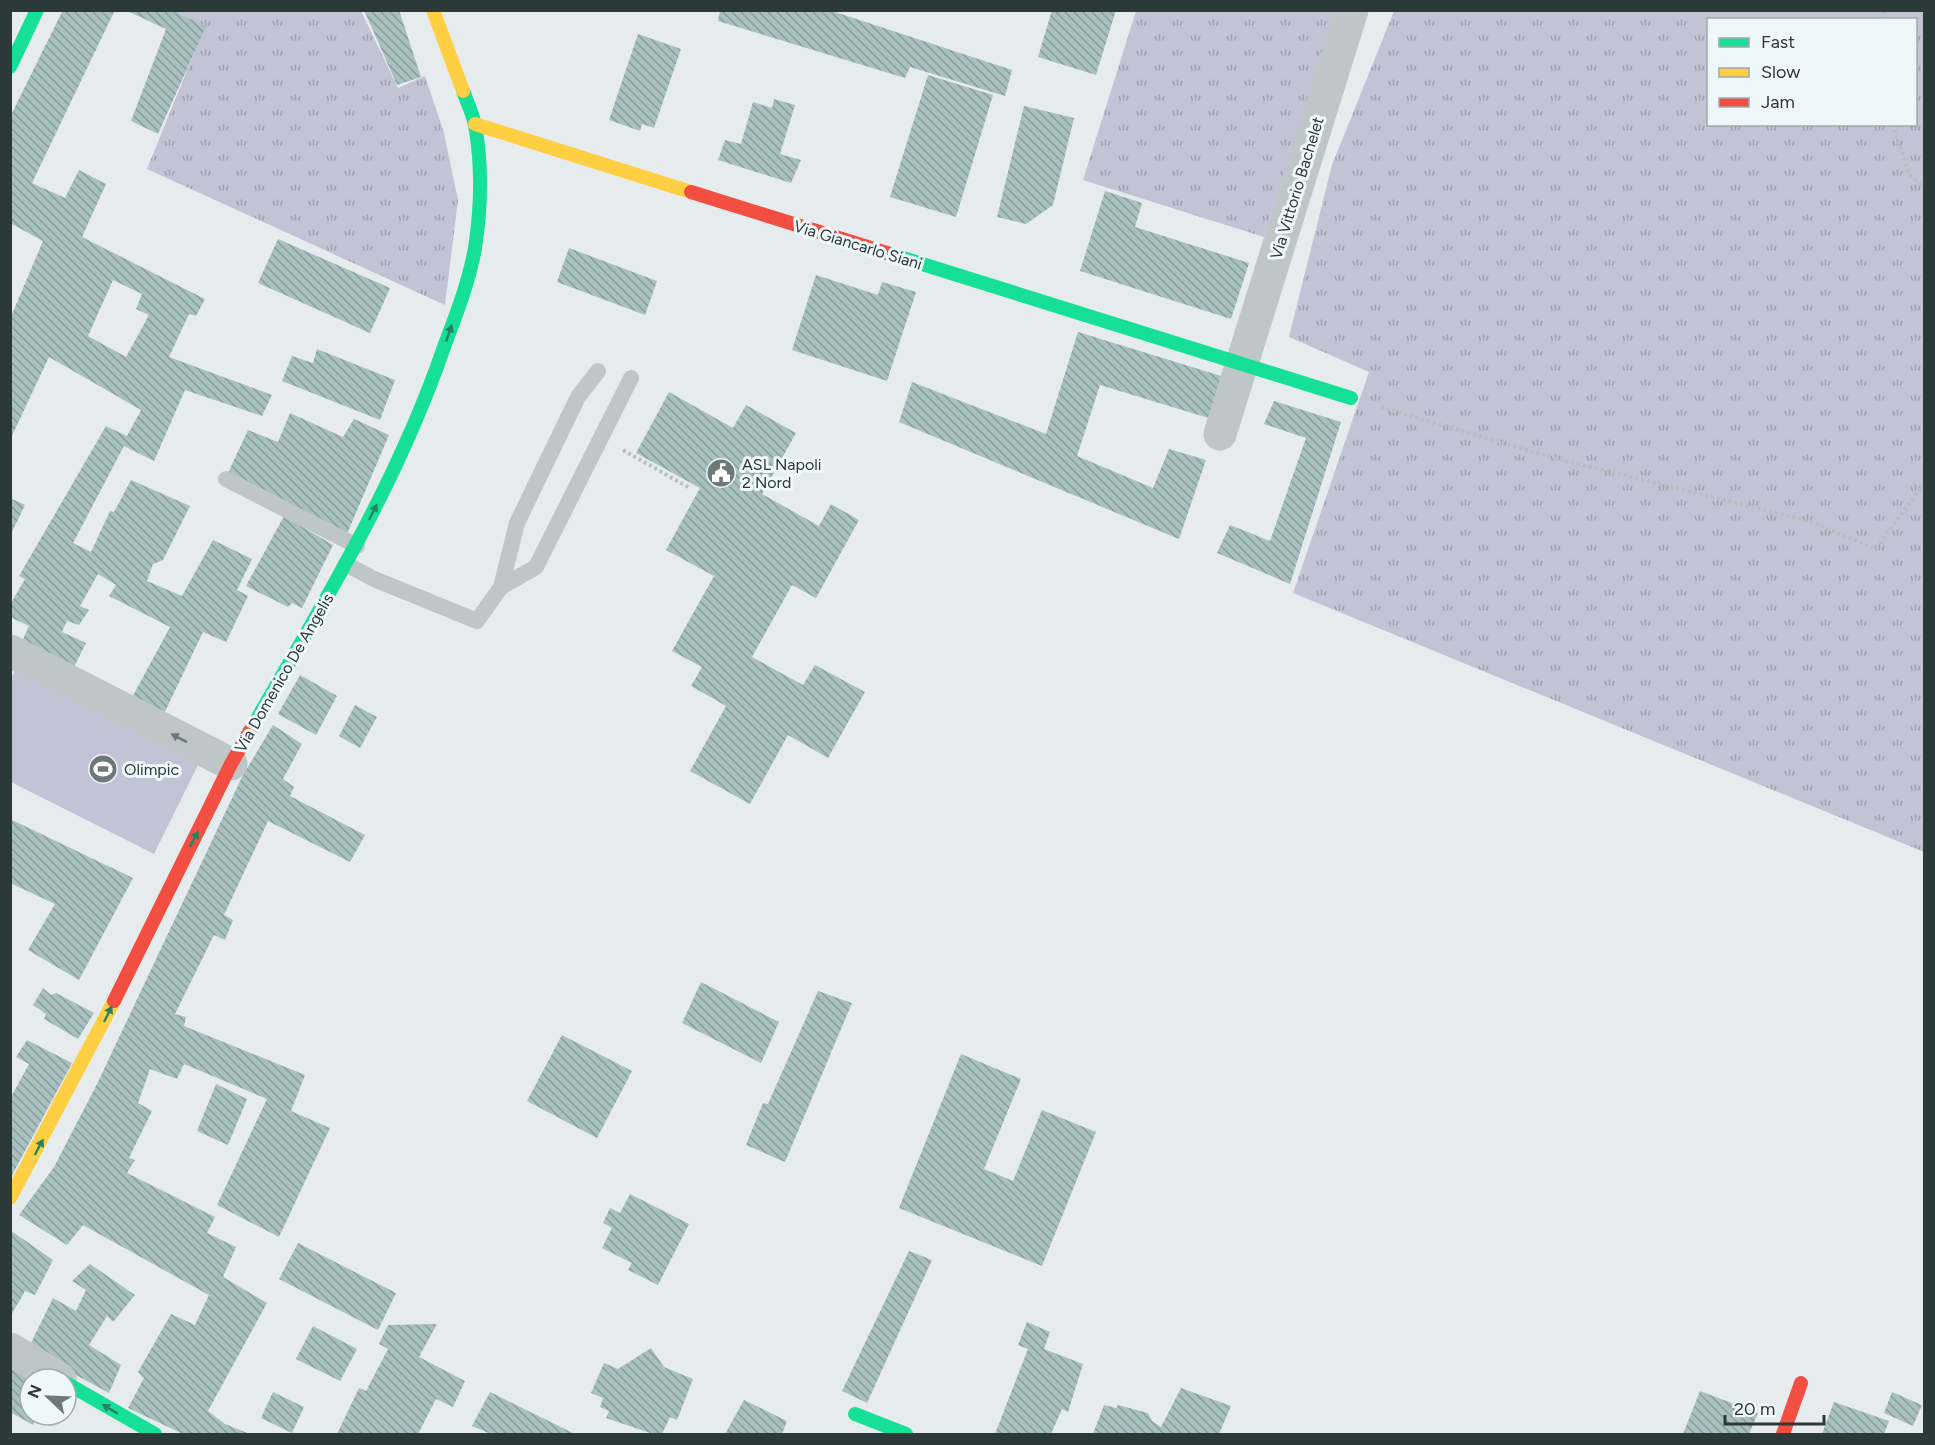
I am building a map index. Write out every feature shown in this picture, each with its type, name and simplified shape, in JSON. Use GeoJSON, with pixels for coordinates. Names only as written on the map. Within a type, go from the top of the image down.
{"type":"FeatureCollection","features":[{"type":"Feature","properties":{"kind":"street"},"geometry":{"type":"LineString","coordinates":[[10,67],[37,10]]}},
{"type":"Feature","properties":{"kind":"street","name":"Via Domenico De Angelis"},"geometry":{"type":"LineString","coordinates":[[10,1198],[82,1066],[231,764],[357,546],[403,453],[466,285],[475,246],[479,185],[475,124],[433,10]]}},
{"type":"Feature","properties":{"kind":"street","name":"Via Vittorio Bachelet"},"geometry":{"type":"LineString","coordinates":[[1220,434],[1352,10]]}},
{"type":"Feature","properties":{"kind":"street","name":"Via Giancarlo Siani"},"geometry":{"type":"LineString","coordinates":[[475,124],[1351,398]]}},
{"type":"Feature","properties":{"kind":"street"},"geometry":{"type":"LineString","coordinates":[[10,651],[231,764]]}},
{"type":"Feature","properties":{"kind":"street"},"geometry":{"type":"LineString","coordinates":[[10,1349],[40,1367]]}},
{"type":"Feature","properties":{"kind":"street"},"geometry":{"type":"LineString","coordinates":[[1783,1434],[1802,1383]]}},
{"type":"Feature","properties":{"kind":"street"},"geometry":{"type":"LineString","coordinates":[[78,1390],[155,1434]]}},
{"type":"Feature","properties":{"kind":"street"},"geometry":{"type":"LineString","coordinates":[[855,1414],[906,1434]]}},
{"type":"Feature","properties":{"kind":"lane"},"geometry":{"type":"LineString","coordinates":[[346,564],[374,579],[477,621],[501,587],[517,523],[578,397],[597,370]]}},
{"type":"Feature","properties":{"kind":"lane"},"geometry":{"type":"LineString","coordinates":[[501,587],[536,567],[630,378]]}},
{"type":"Feature","properties":{"kind":"lane"},"geometry":{"type":"LineString","coordinates":[[226,479],[357,546]]}},
{"type":"Feature","properties":{"kind":"path"},"geometry":{"type":"LineString","coordinates":[[1893,126],[1909,174],[1924,187]]}},
{"type":"Feature","properties":{"kind":"path"},"geometry":{"type":"LineString","coordinates":[[1351,398],[1554,458],[1809,521],[1876,549],[1924,484]]}},
{"type":"Feature","properties":{"kind":"path"},"geometry":{"type":"LineString","coordinates":[[627,442],[622,452],[688,487]]}},
{"type":"Feature","properties":{"kind":"green space"},"geometry":{"type":"Polygon","coordinates":[[[181,11],[361,11],[398,88],[425,76],[444,133],[458,200],[445,305],[147,169],[205,26],[179,14],[181,11]]]}},
{"type":"Feature","properties":{"kind":"green space"},"geometry":{"type":"Polygon","coordinates":[[[1136,11],[1336,11],[1264,237],[1083,180],[1136,11]]]}},
{"type":"Feature","properties":{"kind":"green space"},"geometry":{"type":"Polygon","coordinates":[[[1394,11],[1924,11],[1924,852],[1293,593],[1369,372],[1289,337],[1332,165],[1394,11]]]}},
{"type":"Feature","properties":{"kind":"green space","name":"Olimpic"},"geometry":{"type":"Polygon","coordinates":[[[19,664],[202,757],[154,854],[11,782],[10,680],[19,664]]]}},
{"type":"Feature","properties":{"kind":"building"},"geometry":{"type":"Polygon","coordinates":[[[63,10],[115,10],[32,183],[65,198],[79,170],[106,184],[82,237],[205,299],[196,316],[189,314],[169,357],[272,395],[262,416],[185,390],[154,461],[124,446],[73,543],[91,552],[110,511],[114,512],[131,480],[190,506],[163,560],[153,564],[147,581],[182,596],[213,540],[252,559],[237,590],[248,596],[226,642],[203,632],[162,718],[129,703],[170,627],[109,596],[116,585],[98,574],[80,606],[89,610],[79,625],[67,621],[62,632],[86,643],[72,671],[19,648],[29,626],[10,617],[10,605],[25,579],[19,576],[106,426],[127,436],[141,410],[49,357],[10,440],[10,319],[43,241],[10,223],[10,117],[63,10]],[[113,280],[88,336],[126,357],[149,315],[136,309],[142,294],[113,280]]]}},
{"type":"Feature","properties":{"kind":"building"},"geometry":{"type":"Polygon","coordinates":[[[125,10],[181,10],[179,14],[206,26],[158,134],[131,121],[166,29],[125,10]]]}},
{"type":"Feature","properties":{"kind":"building"},"geometry":{"type":"Polygon","coordinates":[[[364,10],[399,10],[421,77],[397,85],[364,10]]]}},
{"type":"Feature","properties":{"kind":"building"},"geometry":{"type":"Polygon","coordinates":[[[720,10],[829,10],[1012,70],[1005,96],[910,67],[905,78],[718,21],[720,10]]]}},
{"type":"Feature","properties":{"kind":"building"},"geometry":{"type":"Polygon","coordinates":[[[1052,10],[1116,10],[1096,75],[1038,57],[1052,10]]]}},
{"type":"Feature","properties":{"kind":"building"},"geometry":{"type":"Polygon","coordinates":[[[638,34],[681,49],[654,128],[642,124],[640,131],[609,120],[638,34]]]}},
{"type":"Feature","properties":{"kind":"building"},"geometry":{"type":"Polygon","coordinates":[[[928,75],[993,95],[956,217],[890,197],[928,75]]]}},
{"type":"Feature","properties":{"kind":"building"},"geometry":{"type":"Polygon","coordinates":[[[774,99],[795,105],[780,154],[801,160],[791,183],[718,160],[725,140],[741,144],[753,102],[772,108],[774,99]]]}},
{"type":"Feature","properties":{"kind":"building"},"geometry":{"type":"Polygon","coordinates":[[[1024,106],[1074,118],[1053,205],[1026,224],[997,217],[1024,106]]]}},
{"type":"Feature","properties":{"kind":"building"},"geometry":{"type":"Polygon","coordinates":[[[1105,191],[1142,203],[1135,227],[1249,263],[1231,319],[1080,271],[1105,191]]]}},
{"type":"Feature","properties":{"kind":"building"},"geometry":{"type":"Polygon","coordinates":[[[278,239],[390,288],[370,333],[258,283],[278,239]]]}},
{"type":"Feature","properties":{"kind":"building"},"geometry":{"type":"Polygon","coordinates":[[[569,248],[657,281],[645,315],[557,282],[569,248]]]}},
{"type":"Feature","properties":{"kind":"building"},"geometry":{"type":"Polygon","coordinates":[[[816,275],[878,295],[882,282],[916,292],[887,381],[792,350],[816,275]]]}},
{"type":"Feature","properties":{"kind":"building"},"geometry":{"type":"Polygon","coordinates":[[[1078,332],[1231,379],[1215,420],[1100,385],[1077,456],[1153,488],[1169,449],[1206,460],[1179,539],[899,422],[912,382],[1046,434],[1078,332]]]}},
{"type":"Feature","properties":{"kind":"building"},"geometry":{"type":"Polygon","coordinates":[[[317,349],[395,380],[380,420],[282,381],[292,356],[313,363],[317,349]]]}},
{"type":"Feature","properties":{"kind":"building"},"geometry":{"type":"Polygon","coordinates":[[[669,392],[733,428],[746,405],[796,433],[762,494],[819,526],[831,504],[859,520],[816,598],[792,585],[752,657],[803,685],[815,665],[865,692],[828,758],[788,735],[750,804],[690,771],[726,706],[691,686],[702,667],[672,651],[714,576],[666,550],[700,488],[636,453],[669,392]]]}},
{"type":"Feature","properties":{"kind":"building"},"geometry":{"type":"Polygon","coordinates":[[[1274,401],[1341,422],[1290,584],[1217,553],[1230,525],[1270,541],[1306,438],[1264,424],[1274,401]]]}},
{"type":"Feature","properties":{"kind":"building"},"geometry":{"type":"Polygon","coordinates":[[[290,413],[343,437],[354,419],[389,435],[347,534],[228,473],[248,430],[278,442],[290,413]]]}},
{"type":"Feature","properties":{"kind":"building"},"geometry":{"type":"Polygon","coordinates":[[[10,498],[25,505],[10,536],[10,498]]]}},
{"type":"Feature","properties":{"kind":"building"},"geometry":{"type":"Polygon","coordinates":[[[284,516],[333,545],[302,608],[292,603],[288,607],[246,586],[284,516]]]}},
{"type":"Feature","properties":{"kind":"building"},"geometry":{"type":"Polygon","coordinates":[[[300,675],[337,696],[316,735],[278,714],[300,675]]]}},
{"type":"Feature","properties":{"kind":"building"},"geometry":{"type":"Polygon","coordinates":[[[355,705],[377,717],[360,748],[339,736],[355,705]]]}},
{"type":"Feature","properties":{"kind":"building"},"geometry":{"type":"Polygon","coordinates":[[[273,725],[302,744],[283,779],[294,787],[290,796],[365,835],[350,862],[268,821],[224,915],[233,920],[225,940],[214,935],[175,1014],[186,1017],[184,1026],[305,1075],[291,1111],[330,1128],[279,1237],[217,1205],[267,1099],[184,1064],[177,1079],[150,1069],[138,1103],[152,1111],[129,1158],[135,1160],[127,1173],[215,1217],[207,1233],[236,1247],[223,1277],[267,1303],[208,1411],[225,1424],[250,1434],[183,1434],[128,1408],[144,1378],[138,1372],[171,1314],[195,1325],[209,1295],[83,1225],[67,1245],[19,1215],[54,1167],[97,1084],[242,777],[273,725]]]}},
{"type":"Feature","properties":{"kind":"building"},"geometry":{"type":"Polygon","coordinates":[[[10,819],[133,878],[79,980],[28,950],[55,904],[10,883],[10,819]]]}},
{"type":"Feature","properties":{"kind":"building"},"geometry":{"type":"Polygon","coordinates":[[[701,982],[779,1022],[761,1063],[682,1023],[701,982]]]}},
{"type":"Feature","properties":{"kind":"building"},"geometry":{"type":"Polygon","coordinates":[[[43,988],[51,995],[56,993],[94,1013],[78,1039],[44,1019],[46,1014],[33,1005],[43,988]]]}},
{"type":"Feature","properties":{"kind":"building"},"geometry":{"type":"Polygon","coordinates":[[[818,991],[852,1003],[785,1162],[746,1145],[763,1103],[768,1104],[818,991]]]}},
{"type":"Feature","properties":{"kind":"building"},"geometry":{"type":"Polygon","coordinates":[[[562,1035],[632,1071],[597,1138],[527,1101],[562,1035]]]}},
{"type":"Feature","properties":{"kind":"building"},"geometry":{"type":"Polygon","coordinates":[[[27,1040],[72,1063],[10,1179],[10,1099],[29,1064],[16,1057],[27,1040]]]}},
{"type":"Feature","properties":{"kind":"building"},"geometry":{"type":"Polygon","coordinates":[[[961,1054],[1021,1079],[984,1169],[1013,1181],[1042,1110],[1096,1132],[1042,1266],[899,1208],[961,1054]]]}},
{"type":"Feature","properties":{"kind":"building"},"geometry":{"type":"Polygon","coordinates":[[[216,1084],[247,1099],[228,1145],[197,1131],[216,1084]]]}},
{"type":"Feature","properties":{"kind":"building"},"geometry":{"type":"Polygon","coordinates":[[[630,1194],[689,1224],[658,1285],[628,1270],[632,1263],[602,1248],[612,1228],[603,1223],[610,1208],[620,1213],[630,1194]]]}},
{"type":"Feature","properties":{"kind":"building"},"geometry":{"type":"Polygon","coordinates":[[[10,1230],[53,1260],[35,1295],[25,1291],[10,1317],[10,1230]]]}},
{"type":"Feature","properties":{"kind":"building"},"geometry":{"type":"Polygon","coordinates":[[[298,1243],[396,1293],[378,1330],[279,1279],[298,1243]]]}},
{"type":"Feature","properties":{"kind":"building"},"geometry":{"type":"Polygon","coordinates":[[[909,1251],[932,1260],[867,1403],[842,1391],[909,1251]]]}},
{"type":"Feature","properties":{"kind":"building"},"geometry":{"type":"Polygon","coordinates":[[[90,1264],[135,1295],[113,1322],[107,1316],[89,1345],[121,1365],[109,1393],[78,1376],[78,1367],[61,1367],[28,1349],[53,1298],[76,1311],[86,1290],[72,1281],[90,1264]]]}},
{"type":"Feature","properties":{"kind":"building"},"geometry":{"type":"Polygon","coordinates":[[[1027,1322],[1050,1332],[1044,1349],[1083,1364],[1068,1412],[1062,1409],[1051,1434],[995,1434],[1028,1349],[1018,1345],[1027,1322]]]}},
{"type":"Feature","properties":{"kind":"building"},"geometry":{"type":"Polygon","coordinates":[[[437,1324],[419,1357],[465,1381],[453,1407],[436,1399],[418,1434],[337,1434],[359,1388],[366,1391],[388,1349],[379,1344],[388,1325],[437,1324]]]}},
{"type":"Feature","properties":{"kind":"building"},"geometry":{"type":"Polygon","coordinates":[[[313,1326],[357,1349],[340,1381],[296,1359],[313,1326]]]}},
{"type":"Feature","properties":{"kind":"building"},"geometry":{"type":"Polygon","coordinates":[[[651,1348],[664,1367],[693,1379],[677,1420],[670,1417],[662,1434],[653,1434],[606,1418],[609,1411],[600,1407],[603,1398],[591,1393],[604,1363],[618,1369],[651,1348]]]}},
{"type":"Feature","properties":{"kind":"building"},"geometry":{"type":"Polygon","coordinates":[[[10,1366],[18,1371],[18,1417],[10,1412],[10,1366]]]}},
{"type":"Feature","properties":{"kind":"building"},"geometry":{"type":"Polygon","coordinates":[[[1181,1388],[1231,1406],[1219,1434],[1093,1434],[1104,1405],[1116,1408],[1118,1405],[1148,1413],[1152,1421],[1161,1427],[1181,1388]]]}},
{"type":"Feature","properties":{"kind":"building"},"geometry":{"type":"Polygon","coordinates":[[[1700,1391],[1758,1413],[1749,1434],[1683,1434],[1700,1391]]]}},
{"type":"Feature","properties":{"kind":"building"},"geometry":{"type":"Polygon","coordinates":[[[273,1392],[304,1407],[292,1433],[261,1418],[273,1392]]]}},
{"type":"Feature","properties":{"kind":"building"},"geometry":{"type":"Polygon","coordinates":[[[490,1392],[575,1434],[491,1434],[472,1426],[490,1392]]]}},
{"type":"Feature","properties":{"kind":"building"},"geometry":{"type":"Polygon","coordinates":[[[1892,1392],[1922,1405],[1913,1426],[1884,1413],[1892,1392]]]}},
{"type":"Feature","properties":{"kind":"building"},"geometry":{"type":"Polygon","coordinates":[[[744,1400],[787,1421],[782,1434],[725,1434],[744,1400]]]}},
{"type":"Feature","properties":{"kind":"building"},"geometry":{"type":"Polygon","coordinates":[[[1834,1402],[1889,1421],[1884,1434],[1822,1434],[1834,1402]]]}},
{"type":"Feature","properties":{"kind":"traffic: fast"},"geometry":{"type":"LineString","coordinates":[[10,67],[37,10]]}},
{"type":"Feature","properties":{"kind":"traffic: fast"},"geometry":{"type":"LineString","coordinates":[[250,731],[331,591],[381,496],[425,398],[462,298],[475,248],[480,186],[475,125],[463,91]]}},
{"type":"Feature","properties":{"kind":"traffic: fast"},"geometry":{"type":"LineString","coordinates":[[887,253],[1351,398]]}},
{"type":"Feature","properties":{"kind":"traffic: fast"},"geometry":{"type":"LineString","coordinates":[[78,1390],[155,1434]]}},
{"type":"Feature","properties":{"kind":"traffic: fast"},"geometry":{"type":"LineString","coordinates":[[855,1414],[906,1434]]}},
{"type":"Feature","properties":{"kind":"traffic: slow"},"geometry":{"type":"LineString","coordinates":[[433,10],[463,91]]}},
{"type":"Feature","properties":{"kind":"traffic: slow"},"geometry":{"type":"LineString","coordinates":[[475,124],[691,192]]}},
{"type":"Feature","properties":{"kind":"traffic: slow"},"geometry":{"type":"LineString","coordinates":[[10,1198],[114,1001]]}},
{"type":"Feature","properties":{"kind":"traffic: jam"},"geometry":{"type":"LineString","coordinates":[[691,192],[887,253]]}},
{"type":"Feature","properties":{"kind":"traffic: jam"},"geometry":{"type":"LineString","coordinates":[[114,1001],[231,764],[250,731]]}},
{"type":"Feature","properties":{"kind":"traffic: jam"},"geometry":{"type":"LineString","coordinates":[[1783,1434],[1801,1383]]}},
{"type":"Feature","properties":{"kind":"place","name":"ASL Napoli 2 Nord"},"geometry":{"type":"Point","coordinates":[721,473]}},
{"type":"Feature","properties":{"kind":"place","name":"Olimpic"},"geometry":{"type":"Point","coordinates":[103,769]}}]}
